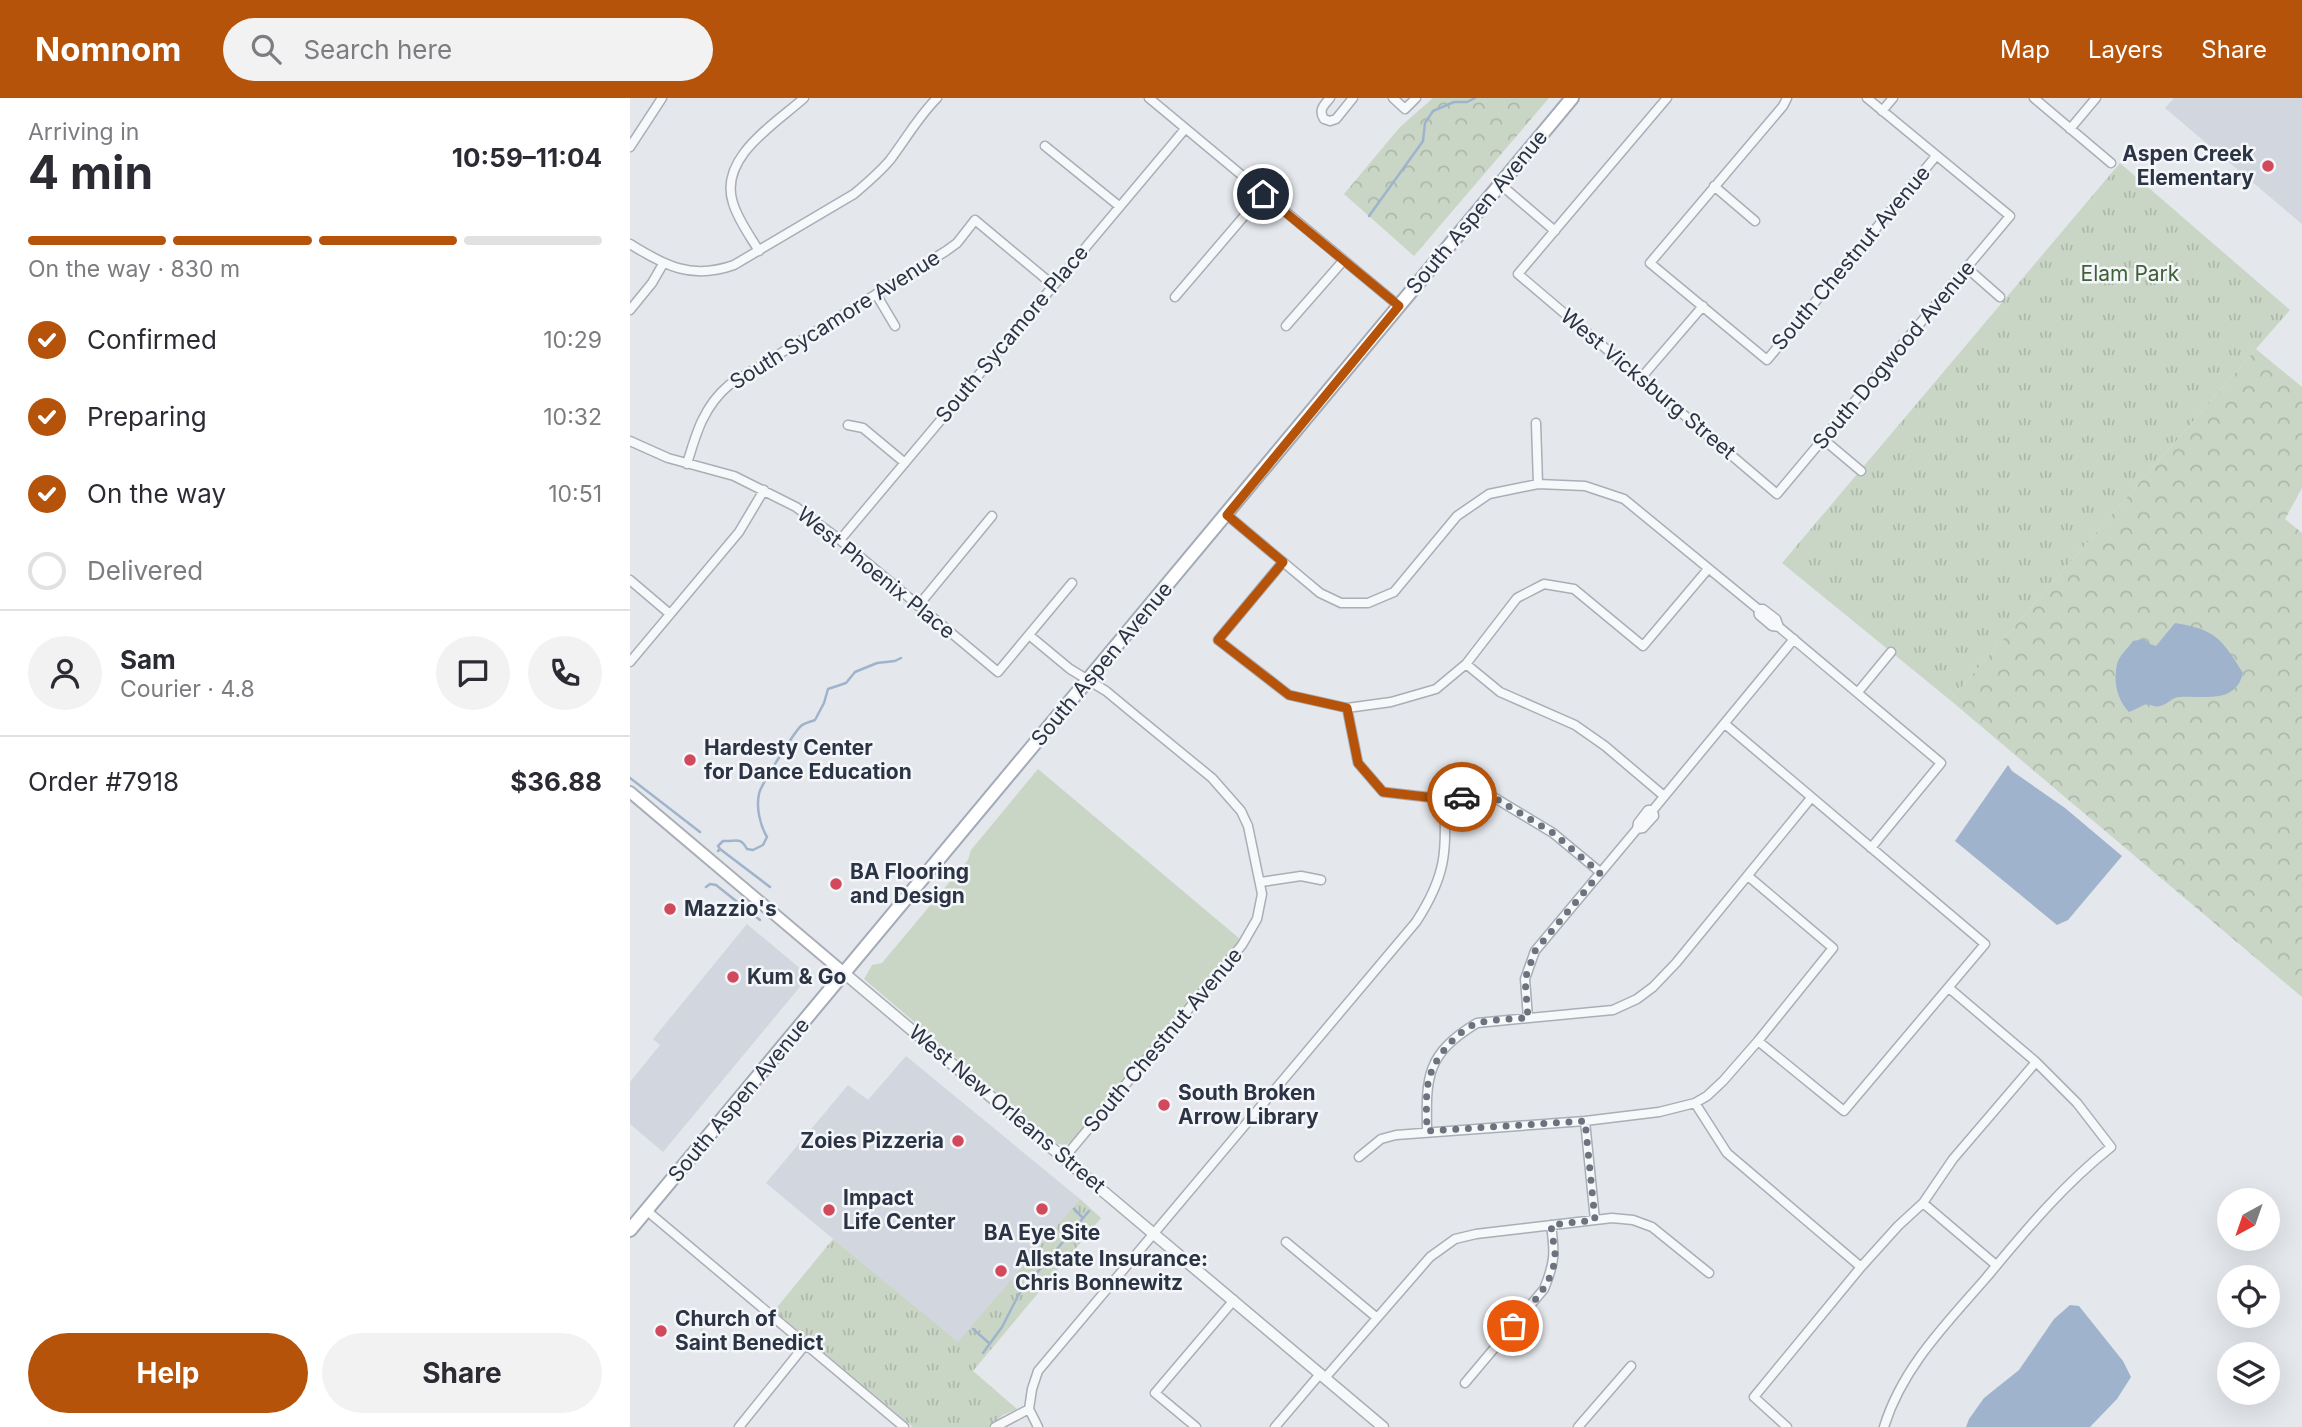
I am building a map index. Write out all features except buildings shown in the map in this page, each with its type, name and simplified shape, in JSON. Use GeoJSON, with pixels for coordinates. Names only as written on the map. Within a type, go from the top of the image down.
{"type":"FeatureCollection","features":[{"type":"Feature","properties":{"kind":"main road","name":"South Aspen Avenue"},"geometry":{"type":"LineString","coordinates":[[630,1230],[1572,98]]}},
{"type":"Feature","properties":{"kind":"main road","name":"West New Orleans Street"},"geometry":{"type":"LineString","coordinates":[[630,792],[844,973]]}},
{"type":"Feature","properties":{"kind":"street"},"geometry":{"type":"LineString","coordinates":[[630,147],[662,98]]}},
{"type":"Feature","properties":{"kind":"street"},"geometry":{"type":"LineString","coordinates":[[760,251],[732,203],[730,188],[733,168],[748,148],[804,98]]}},
{"type":"Feature","properties":{"kind":"street"},"geometry":{"type":"LineString","coordinates":[[630,244],[663,264],[696,272],[715,271],[734,265],[854,194],[889,161],[937,98]]}},
{"type":"Feature","properties":{"kind":"street"},"geometry":{"type":"LineString","coordinates":[[1149,98],[1399,306]]}},
{"type":"Feature","properties":{"kind":"street"},"geometry":{"type":"LineString","coordinates":[[1330,98],[1322,107],[1321,113],[1324,120],[1330,121],[1335,119],[1353,98]]}},
{"type":"Feature","properties":{"kind":"street"},"geometry":{"type":"LineString","coordinates":[[1392,98],[1405,109],[1416,98]]}},
{"type":"Feature","properties":{"kind":"street"},"geometry":{"type":"LineString","coordinates":[[1500,184],[1555,231],[1667,98]]}},
{"type":"Feature","properties":{"kind":"street"},"geometry":{"type":"LineString","coordinates":[[1641,378],[1703,306],[1650,262],[1787,98]]}},
{"type":"Feature","properties":{"kind":"street"},"geometry":{"type":"LineString","coordinates":[[1867,98],[1936,156]]}},
{"type":"Feature","properties":{"kind":"street"},"geometry":{"type":"LineString","coordinates":[[1882,111],[1893,98]]}},
{"type":"Feature","properties":{"kind":"street"},"geometry":{"type":"LineString","coordinates":[[2034,98],[2112,163]]}},
{"type":"Feature","properties":{"kind":"street"},"geometry":{"type":"LineString","coordinates":[[2070,129],[2096,98]]}},
{"type":"Feature","properties":{"kind":"street","name":"South Sycamore Place"},"geometry":{"type":"LineString","coordinates":[[840,540],[1185,129]]}},
{"type":"Feature","properties":{"kind":"street"},"geometry":{"type":"LineString","coordinates":[[1045,146],[1119,206]]}},
{"type":"Feature","properties":{"kind":"street","name":"South Dogwood Avenue"},"geometry":{"type":"LineString","coordinates":[[1777,494],[2010,216],[1936,156]]}},
{"type":"Feature","properties":{"kind":"street","name":"South Chestnut Avenue"},"geometry":{"type":"LineString","coordinates":[[1703,306],[1767,360],[1936,156]]}},
{"type":"Feature","properties":{"kind":"street"},"geometry":{"type":"LineString","coordinates":[[1714,186],[1755,221]]}},
{"type":"Feature","properties":{"kind":"street"},"geometry":{"type":"LineString","coordinates":[[1175,297],[1263,194]]}},
{"type":"Feature","properties":{"kind":"street","name":"South Sycamore Avenue"},"geometry":{"type":"LineString","coordinates":[[687,464],[699,424],[710,405],[737,378],[946,251],[957,243],[975,220],[1053,285]]}},
{"type":"Feature","properties":{"kind":"street","name":"West Vicksburg Street"},"geometry":{"type":"LineString","coordinates":[[1555,231],[1518,274],[1777,494]]}},
{"type":"Feature","properties":{"kind":"street"},"geometry":{"type":"LineString","coordinates":[[1286,326],[1343,261]]}},
{"type":"Feature","properties":{"kind":"street"},"geometry":{"type":"LineString","coordinates":[[630,310],[652,283],[663,264]]}},
{"type":"Feature","properties":{"kind":"street"},"geometry":{"type":"LineString","coordinates":[[1967,268],[2000,297]]}},
{"type":"Feature","properties":{"kind":"street"},"geometry":{"type":"LineString","coordinates":[[876,294],[895,326]]}},
{"type":"Feature","properties":{"kind":"street"},"geometry":{"type":"LineString","coordinates":[[1536,423],[1538,484]]}},
{"type":"Feature","properties":{"kind":"street"},"geometry":{"type":"LineString","coordinates":[[849,425],[863,428],[905,463]]}},
{"type":"Feature","properties":{"kind":"street"},"geometry":{"type":"LineString","coordinates":[[1823,439],[1861,471]]}},
{"type":"Feature","properties":{"kind":"street","name":"West Phoenix Place"},"geometry":{"type":"LineString","coordinates":[[630,441],[659,455],[734,476],[764,489],[808,515],[998,672],[1029,635]]}},
{"type":"Feature","properties":{"kind":"street"},"geometry":{"type":"LineString","coordinates":[[1227,515],[1320,593],[1341,603],[1368,603],[1394,592],[1457,516],[1489,494],[1538,484],[1585,486],[1624,499],[1758,609],[1759,615],[1772,626],[1779,627],[1794,639],[1941,763],[1871,848]]}},
{"type":"Feature","properties":{"kind":"street"},"geometry":{"type":"LineString","coordinates":[[630,662],[738,532],[764,489]]}},
{"type":"Feature","properties":{"kind":"street"},"geometry":{"type":"LineString","coordinates":[[918,606],[992,516]]}},
{"type":"Feature","properties":{"kind":"street"},"geometry":{"type":"LineString","coordinates":[[1283,562],[1218,640],[1289,695],[1347,708],[1391,702],[1436,689],[1466,664],[1517,598],[1544,584],[1574,589],[1643,646],[1708,569]]}},
{"type":"Feature","properties":{"kind":"street"},"geometry":{"type":"LineString","coordinates":[[630,580],[670,614]]}},
{"type":"Feature","properties":{"kind":"street"},"geometry":{"type":"LineString","coordinates":[[1072,583],[1029,635],[1070,669],[1109,693],[1212,778],[1240,810],[1248,826],[1261,882],[1301,876],[1321,880]]}},
{"type":"Feature","properties":{"kind":"street"},"geometry":{"type":"LineString","coordinates":[[1528,1018],[1525,979],[1535,951],[1637,829],[1638,823],[1648,810],[1653,810],[1794,639]]}},
{"type":"Feature","properties":{"kind":"street"},"geometry":{"type":"LineString","coordinates":[[1858,692],[1891,652]]}},
{"type":"Feature","properties":{"kind":"street"},"geometry":{"type":"LineString","coordinates":[[1466,664],[1500,692],[1575,725],[1664,796]]}},
{"type":"Feature","properties":{"kind":"street"},"geometry":{"type":"LineString","coordinates":[[1347,708],[1358,763],[1383,792],[1444,799],[1490,795],[1553,833],[1600,873]]}},
{"type":"Feature","properties":{"kind":"street"},"geometry":{"type":"LineString","coordinates":[[1725,724],[1985,944],[1844,1111],[1758,1041]]}},
{"type":"Feature","properties":{"kind":"street"},"geometry":{"type":"LineString","coordinates":[[1427,1131],[1426,1098],[1429,1073],[1440,1054],[1459,1034],[1477,1023],[1613,1010],[1637,999],[1676,963],[1811,798]]}},
{"type":"Feature","properties":{"kind":"street"},"geometry":{"type":"LineString","coordinates":[[1038,1427],[1029,1409],[1038,1371],[1421,914],[1434,892],[1445,858],[1444,799]]}},
{"type":"Feature","properties":{"kind":"street"},"geometry":{"type":"LineString","coordinates":[[1359,1157],[1381,1139],[1396,1135],[1585,1121],[1659,1112],[1695,1103],[1707,1096],[1758,1041],[1832,948],[1748,876]]}},
{"type":"Feature","properties":{"kind":"street","name":"South Chestnut Avenue"},"geometry":{"type":"LineString","coordinates":[[1064,1158],[1242,944],[1261,907],[1261,882]]}},
{"type":"Feature","properties":{"kind":"street","name":"West New Orleans Street"},"geometry":{"type":"LineString","coordinates":[[844,973],[1383,1427]]}},
{"type":"Feature","properties":{"kind":"street"},"geometry":{"type":"LineString","coordinates":[[1884,1427],[1891,1406],[1919,1357],[2051,1201],[2111,1147],[2077,1103],[2036,1062],[1950,988]]}},
{"type":"Feature","properties":{"kind":"street"},"geometry":{"type":"LineString","coordinates":[[1787,1427],[1754,1397],[1861,1267],[1923,1203],[1953,1159],[2036,1062]]}},
{"type":"Feature","properties":{"kind":"street"},"geometry":{"type":"LineString","coordinates":[[1695,1103],[1727,1153],[1861,1267]]}},
{"type":"Feature","properties":{"kind":"street"},"geometry":{"type":"LineString","coordinates":[[1585,1121],[1595,1220]]}},
{"type":"Feature","properties":{"kind":"street"},"geometry":{"type":"LineString","coordinates":[[1923,1203],[1996,1265]]}},
{"type":"Feature","properties":{"kind":"street"},"geometry":{"type":"LineString","coordinates":[[646,1210],[904,1427]]}},
{"type":"Feature","properties":{"kind":"street"},"geometry":{"type":"LineString","coordinates":[[1275,1427],[1430,1256],[1455,1239],[1551,1225],[1623,1219],[1652,1227],[1709,1273]]}},
{"type":"Feature","properties":{"kind":"street"},"geometry":{"type":"LineString","coordinates":[[1465,1383],[1544,1289],[1555,1255],[1551,1225]]}},
{"type":"Feature","properties":{"kind":"street"},"geometry":{"type":"LineString","coordinates":[[1286,1242],[1376,1317]]}},
{"type":"Feature","properties":{"kind":"street"},"geometry":{"type":"LineString","coordinates":[[1196,1427],[1156,1392],[1234,1300]]}},
{"type":"Feature","properties":{"kind":"street"},"geometry":{"type":"LineString","coordinates":[[744,1425],[805,1345]]}},
{"type":"Feature","properties":{"kind":"street"},"geometry":{"type":"LineString","coordinates":[[1578,1427],[1631,1366]]}},
{"type":"Feature","properties":{"kind":"street"},"geometry":{"type":"LineString","coordinates":[[995,1427],[1029,1409]]}},
{"type":"Feature","properties":{"kind":"shaded area","name":"Aspen Creek Elementary"},"geometry":{"type":"Polygon","coordinates":[[[2174,98],[2302,98],[2302,224],[2165,108],[2174,98]]]}},
{"type":"Feature","properties":{"kind":"shaded area"},"geometry":{"type":"Polygon","coordinates":[[[747,924],[802,970],[804,982],[663,1152],[630,1124],[630,1082],[660,1045],[653,1039],[747,924]]]}},
{"type":"Feature","properties":{"kind":"shaded area"},"geometry":{"type":"Polygon","coordinates":[[[906,1056],[1080,1199],[958,1343],[766,1183],[848,1085],[868,1100],[906,1056]]]}},
{"type":"Feature","properties":{"kind":"green space"},"geometry":{"type":"Polygon","coordinates":[[[1433,98],[1549,98],[1414,256],[1344,194],[1400,127],[1433,98]]]}},
{"type":"Feature","properties":{"kind":"green space","name":"Elam Park"},"geometry":{"type":"Polygon","coordinates":[[[2120,163],[2290,310],[1950,700],[1782,563],[2120,163]]]}},
{"type":"Feature","properties":{"kind":"green space"},"geometry":{"type":"Polygon","coordinates":[[[2256,349],[2302,387],[2302,488],[2285,519],[2302,533],[2302,997],[1950,700],[2256,349]]]}},
{"type":"Feature","properties":{"kind":"green space"},"geometry":{"type":"Polygon","coordinates":[[[1038,769],[1240,939],[1074,1139],[1064,1145],[1056,1143],[864,979],[872,965],[882,963],[968,860],[971,850],[1038,769]]]}},
{"type":"Feature","properties":{"kind":"green space"},"geometry":{"type":"Polygon","coordinates":[[[1080,1199],[1101,1218],[973,1371],[1017,1409],[1003,1415],[989,1427],[913,1427],[774,1311],[833,1239],[958,1342],[1080,1199]]]}},
{"type":"Feature","properties":{"kind":"green space"},"geometry":{"type":"Polygon","coordinates":[[[709,1314],[713,1314],[718,1320],[717,1324],[709,1324],[701,1331],[698,1325],[709,1314]]]}},
{"type":"Feature","properties":{"kind":"water"},"geometry":{"type":"Polygon","coordinates":[[[2175,623],[2209,632],[2223,644],[2243,673],[2239,683],[2226,694],[2177,697],[2163,705],[2146,705],[2129,712],[2117,690],[2118,661],[2133,641],[2144,639],[2156,646],[2175,623]]]}},
{"type":"Feature","properties":{"kind":"water"},"geometry":{"type":"Polygon","coordinates":[[[2008,765],[2012,771],[2065,808],[2122,856],[2068,920],[2057,925],[1955,841],[2008,765]]]}},
{"type":"Feature","properties":{"kind":"water"},"geometry":{"type":"Polygon","coordinates":[[[2070,1305],[2079,1306],[2123,1361],[2131,1377],[2117,1399],[2090,1427],[1966,1427],[1984,1398],[2019,1370],[2054,1319],[2070,1305]]]}},
{"type":"Feature","properties":{"kind":"waterway"},"geometry":{"type":"LineString","coordinates":[[1369,216],[1423,141],[1425,123],[1433,111],[1454,102],[1467,102],[1475,98]]}},
{"type":"Feature","properties":{"kind":"waterway"},"geometry":{"type":"LineString","coordinates":[[718,851],[718,846],[723,841],[740,841],[747,849],[753,850],[763,845],[767,837],[758,811],[761,789],[797,731],[803,724],[815,720],[828,689],[846,683],[855,672],[877,663],[901,658]]}},
{"type":"Feature","properties":{"kind":"waterway"},"geometry":{"type":"LineString","coordinates":[[630,778],[700,832]]}},
{"type":"Feature","properties":{"kind":"waterway"},"geometry":{"type":"LineString","coordinates":[[720,849],[770,887]]}},
{"type":"Feature","properties":{"kind":"waterway"},"geometry":{"type":"LineString","coordinates":[[706,887],[710,884],[716,885],[760,920]]}},
{"type":"Feature","properties":{"kind":"waterway"},"geometry":{"type":"LineString","coordinates":[[1074,1209],[1083,1218]]}},
{"type":"Feature","properties":{"kind":"waterway"},"geometry":{"type":"LineString","coordinates":[[983,1353],[1002,1327],[1019,1294],[1089,1211]]}},
{"type":"Feature","properties":{"kind":"waterway"},"geometry":{"type":"LineString","coordinates":[[973,1329],[989,1343]]}},
{"type":"Feature","properties":{"kind":"way so far"},"geometry":{"type":"LineString","coordinates":[[1462,797],[1490,795],[1553,833],[1600,873],[1535,951],[1525,979],[1528,1018],[1477,1023],[1459,1034],[1440,1054],[1429,1073],[1426,1098],[1427,1131],[1585,1121],[1595,1220],[1551,1225],[1555,1255],[1552,1271],[1544,1289],[1513,1326]]}},
{"type":"Feature","properties":{"kind":"place","name":"Aspen Creek Elementary"},"geometry":{"type":"Point","coordinates":[2268,166]}},
{"type":"Feature","properties":{"kind":"place","name":"Hardesty Center for Dance Education"},"geometry":{"type":"Point","coordinates":[690,760]}},
{"type":"Feature","properties":{"kind":"place","name":"BA Flooring and Design"},"geometry":{"type":"Point","coordinates":[836,884]}},
{"type":"Feature","properties":{"kind":"place","name":"Mazzio's"},"geometry":{"type":"Point","coordinates":[670,909]}},
{"type":"Feature","properties":{"kind":"place","name":"Kum & Go"},"geometry":{"type":"Point","coordinates":[733,977]}},
{"type":"Feature","properties":{"kind":"place","name":"South Broken Arrow Library"},"geometry":{"type":"Point","coordinates":[1164,1105]}},
{"type":"Feature","properties":{"kind":"place","name":"Zoies Pizzeria"},"geometry":{"type":"Point","coordinates":[958,1141]}},
{"type":"Feature","properties":{"kind":"place","name":"BA Eye Site"},"geometry":{"type":"Point","coordinates":[1042,1209]}},
{"type":"Feature","properties":{"kind":"place","name":"Impact Life Center"},"geometry":{"type":"Point","coordinates":[829,1210]}},
{"type":"Feature","properties":{"kind":"place","name":"Allstate Insurance: Chris Bonnewitz"},"geometry":{"type":"Point","coordinates":[1001,1271]}},
{"type":"Feature","properties":{"kind":"place","name":"Church of Saint Benedict"},"geometry":{"type":"Point","coordinates":[661,1331]}},
{"type":"Feature","properties":{"kind":"route"},"geometry":{"type":"LineString","coordinates":[[1263,194],[1399,306],[1227,515],[1283,562],[1218,640],[1289,695],[1347,708],[1358,763],[1383,792],[1444,799],[1462,797]]}}]}
